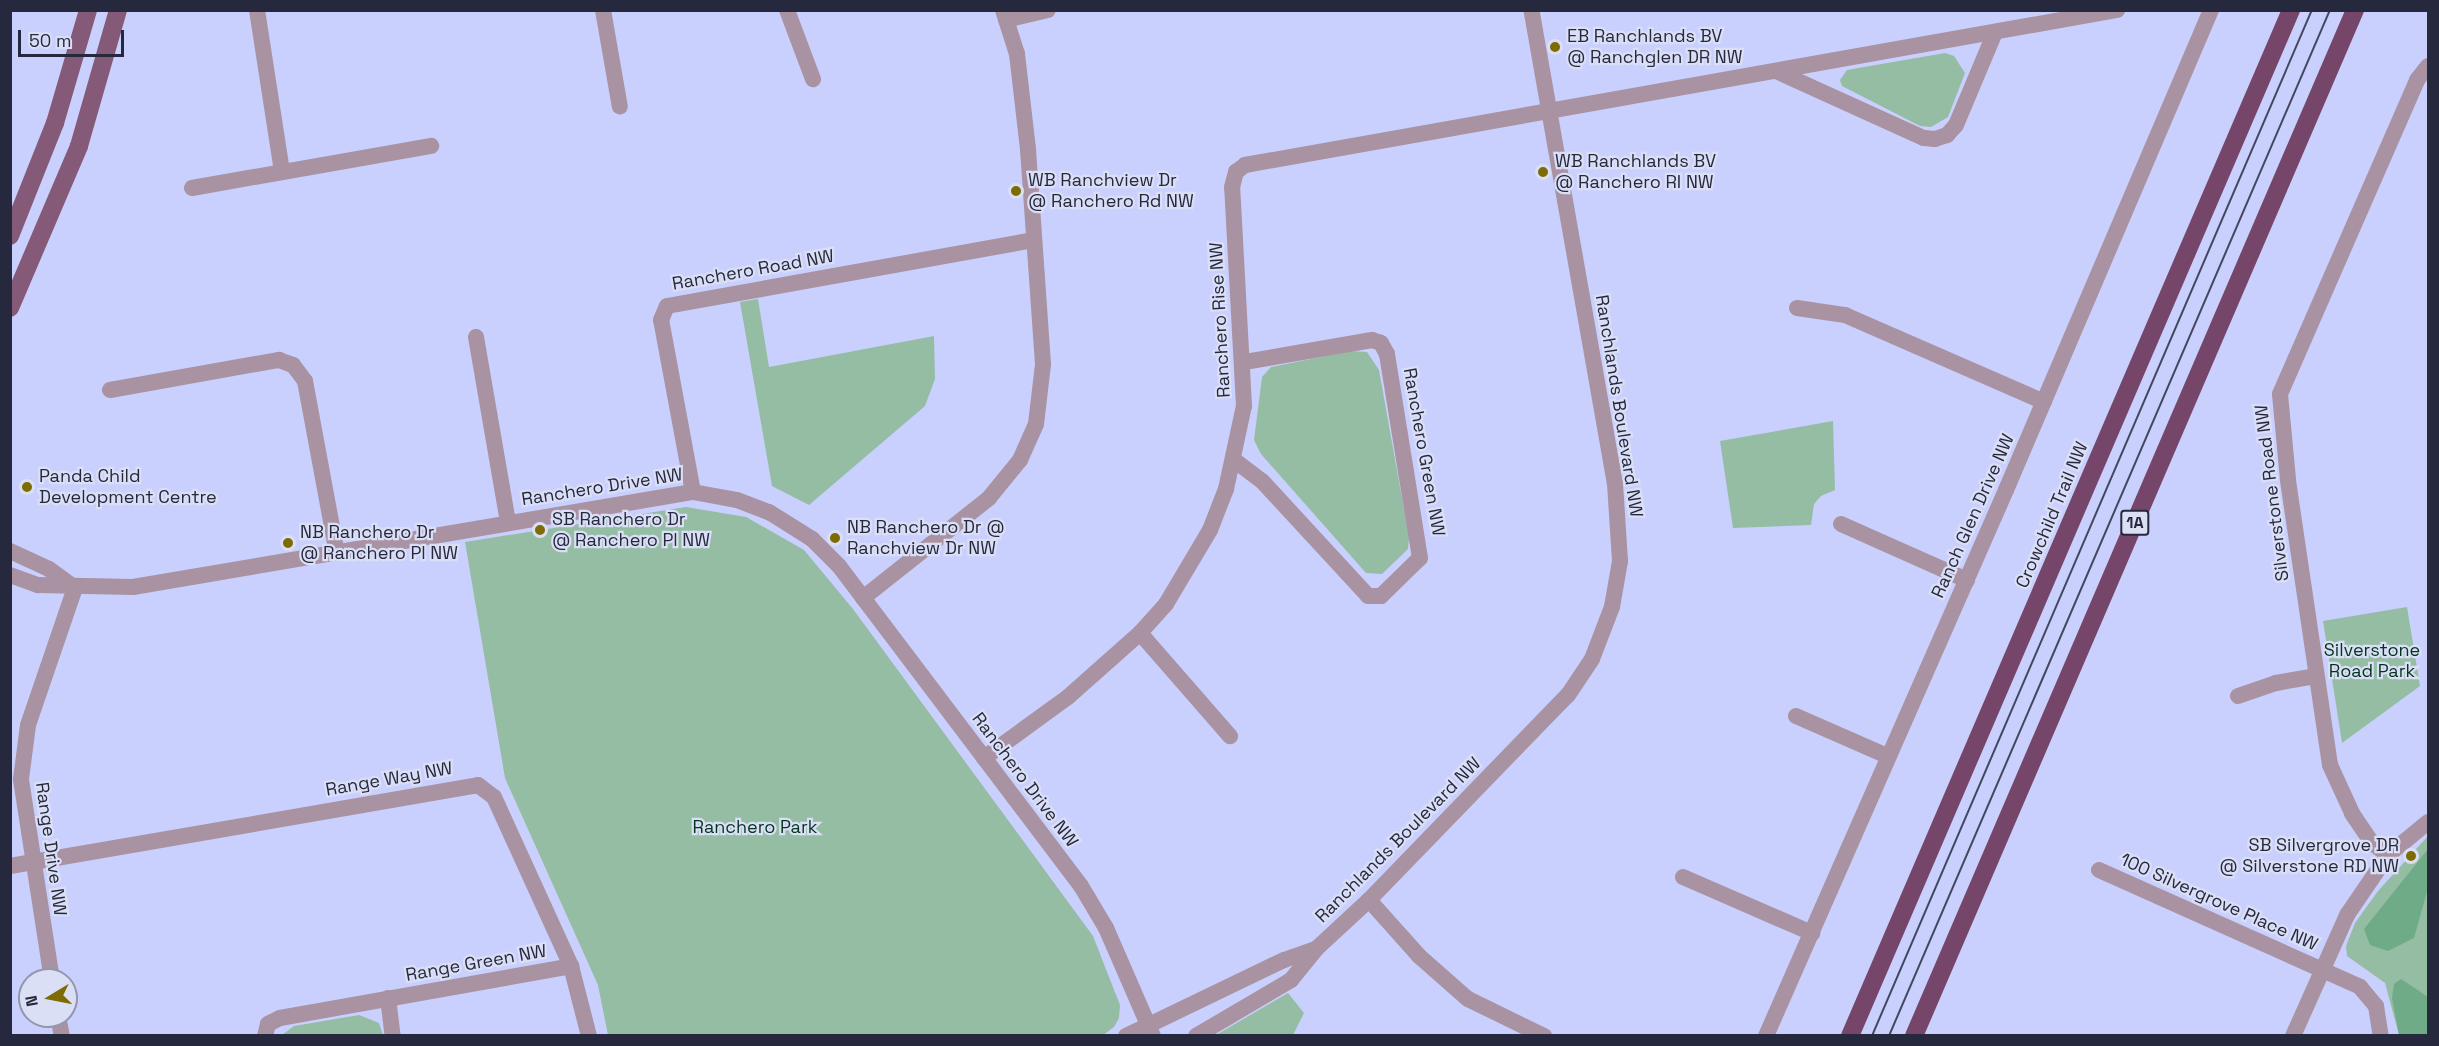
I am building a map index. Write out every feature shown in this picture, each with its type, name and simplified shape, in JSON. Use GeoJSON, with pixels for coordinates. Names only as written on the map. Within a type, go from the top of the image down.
{"type":"FeatureCollection","features":[{"type":"Feature","properties":{"kind":"highway","name":"Crowchild Trail NW"},"geometry":{"type":"LineString","coordinates":[[1850,1035],[2291,10]]}},
{"type":"Feature","properties":{"kind":"highway","name":"1A"},"geometry":{"type":"LineString","coordinates":[[1914,1035],[2355,10]]}},
{"type":"Feature","properties":{"kind":"main road"},"geometry":{"type":"LineString","coordinates":[[10,236],[55,123],[88,10]]}},
{"type":"Feature","properties":{"kind":"main road"},"geometry":{"type":"LineString","coordinates":[[10,308],[79,146],[118,10]]}},
{"type":"Feature","properties":{"kind":"street"},"geometry":{"type":"LineString","coordinates":[[257,10],[282,172]]}},
{"type":"Feature","properties":{"kind":"street"},"geometry":{"type":"LineString","coordinates":[[603,10],[620,107]]}},
{"type":"Feature","properties":{"kind":"street"},"geometry":{"type":"LineString","coordinates":[[787,10],[813,79]]}},
{"type":"Feature","properties":{"kind":"street"},"geometry":{"type":"LineString","coordinates":[[863,598],[989,498],[1028,446],[1042,394],[1043,364],[1022,86],[1004,15],[1048,10]]}},
{"type":"Feature","properties":{"kind":"street","name":"Ranchlands Boulevard NW"},"geometry":{"type":"LineString","coordinates":[[1196,1035],[1291,980],[1316,949],[1369,900],[1568,695],[1592,659],[1612,607],[1620,561],[1615,484],[1531,10]]}},
{"type":"Feature","properties":{"kind":"street"},"geometry":{"type":"LineString","coordinates":[[1549,111],[2117,10]]}},
{"type":"Feature","properties":{"kind":"street","name":"Ranch Glen Drive NW"},"geometry":{"type":"LineString","coordinates":[[1766,1035],[1887,756],[1967,580],[2211,10]]}},
{"type":"Feature","properties":{"kind":"street"},"geometry":{"type":"LineString","coordinates":[[1776,71],[1924,138],[1935,139],[1947,135],[1956,125],[1995,32]]}},
{"type":"Feature","properties":{"kind":"street","name":"Silverstone Road NW"},"geometry":{"type":"LineString","coordinates":[[2388,855],[2372,843],[2337,785],[2315,676],[2280,394],[2417,80],[2428,66]]}},
{"type":"Feature","properties":{"kind":"street","name":"Ranchero Rise NW"},"geometry":{"type":"LineString","coordinates":[[984,758],[1068,697],[1140,633],[1166,604],[1198,552],[1226,489],[1244,406],[1244,362],[1232,187],[1236,172],[1252,162],[1549,111]]}},
{"type":"Feature","properties":{"kind":"street"},"geometry":{"type":"LineString","coordinates":[[192,188],[431,146]]}},
{"type":"Feature","properties":{"kind":"street","name":"Ranchero Road NW"},"geometry":{"type":"LineString","coordinates":[[693,492],[661,320],[667,306],[1034,240]]}},
{"type":"Feature","properties":{"kind":"street"},"geometry":{"type":"LineString","coordinates":[[1797,308],[1845,315],[2044,402]]}},
{"type":"Feature","properties":{"kind":"street"},"geometry":{"type":"LineString","coordinates":[[476,337],[508,522]]}},
{"type":"Feature","properties":{"kind":"street","name":"Ranchero Green NW"},"geometry":{"type":"LineString","coordinates":[[1234,460],[1262,481],[1368,596],[1385,594],[1420,558],[1389,365],[1381,343],[1372,340],[1244,362]]}},
{"type":"Feature","properties":{"kind":"street"},"geometry":{"type":"LineString","coordinates":[[110,390],[279,360],[293,365],[305,381],[337,553]]}},
{"type":"Feature","properties":{"kind":"street","name":"Ranchero Drive NW"},"geometry":{"type":"LineString","coordinates":[[10,575],[38,585],[75,588],[166,582],[693,492],[737,500],[797,528],[839,566],[1092,903],[1151,1030]]}},
{"type":"Feature","properties":{"kind":"street"},"geometry":{"type":"LineString","coordinates":[[1841,524],[1967,580]]}},
{"type":"Feature","properties":{"kind":"street"},"geometry":{"type":"LineString","coordinates":[[10,551],[49,568],[75,588]]}},
{"type":"Feature","properties":{"kind":"street","name":"Range Drive NW"},"geometry":{"type":"LineString","coordinates":[[50,968],[21,779],[23,746],[75,588]]}},
{"type":"Feature","properties":{"kind":"street"},"geometry":{"type":"LineString","coordinates":[[1140,633],[1230,736]]}},
{"type":"Feature","properties":{"kind":"street"},"geometry":{"type":"LineString","coordinates":[[2238,696],[2276,683],[2315,676]]}},
{"type":"Feature","properties":{"kind":"street"},"geometry":{"type":"LineString","coordinates":[[1796,716],[1887,756]]}},
{"type":"Feature","properties":{"kind":"street","name":"Range Way NW"},"geometry":{"type":"LineString","coordinates":[[10,866],[478,785],[494,797],[571,966],[588,1035]]}},
{"type":"Feature","properties":{"kind":"street"},"geometry":{"type":"LineString","coordinates":[[2294,1035],[2347,915],[2388,855],[2428,822]]}},
{"type":"Feature","properties":{"kind":"street","name":"100 Silvergrove Place NW"},"geometry":{"type":"LineString","coordinates":[[2099,870],[2360,987],[2370,996],[2376,1006],[2381,1035]]}},
{"type":"Feature","properties":{"kind":"street"},"geometry":{"type":"LineString","coordinates":[[1683,877],[1812,933]]}},
{"type":"Feature","properties":{"kind":"street"},"geometry":{"type":"LineString","coordinates":[[1369,900],[1419,956],[1468,999],[1544,1035]]}},
{"type":"Feature","properties":{"kind":"street","name":"Ranchlands Boulevard NW"},"geometry":{"type":"LineString","coordinates":[[1126,1035],[1151,1030],[1316,949]]}},
{"type":"Feature","properties":{"kind":"street","name":"Range Green NW"},"geometry":{"type":"LineString","coordinates":[[265,1035],[268,1024],[280,1018],[571,966]]}},
{"type":"Feature","properties":{"kind":"street","name":"Range Green NW"},"geometry":{"type":"LineString","coordinates":[[388,998],[393,1035]]}},
{"type":"Feature","properties":{"kind":"green space"},"geometry":{"type":"Polygon","coordinates":[[[1945,53],[1954,56],[1965,73],[1948,117],[1931,127],[1920,126],[1842,86],[1840,80],[1847,70],[1945,53]]]}},
{"type":"Feature","properties":{"kind":"green space"},"geometry":{"type":"Polygon","coordinates":[[[758,299],[769,367],[934,336],[935,379],[925,406],[809,505],[772,486],[740,302],[758,299]]]}},
{"type":"Feature","properties":{"kind":"green space"},"geometry":{"type":"Polygon","coordinates":[[[1351,351],[1367,352],[1379,370],[1409,537],[1408,549],[1382,574],[1366,573],[1261,454],[1254,440],[1262,377],[1271,367],[1351,351]]]}},
{"type":"Feature","properties":{"kind":"green space"},"geometry":{"type":"Polygon","coordinates":[[[1833,421],[1835,490],[1821,496],[1814,504],[1811,525],[1733,528],[1720,441],[1833,421]]]}},
{"type":"Feature","properties":{"kind":"green space","name":"Ranchero Park"},"geometry":{"type":"Polygon","coordinates":[[[686,507],[746,517],[804,550],[853,609],[1093,936],[1120,1005],[1119,1018],[1114,1027],[1102,1036],[608,1035],[598,985],[505,778],[465,542],[686,507]]]}},
{"type":"Feature","properties":{"kind":"green space","name":"Silverstone Road Park"},"geometry":{"type":"Polygon","coordinates":[[[2407,607],[2420,686],[2342,743],[2323,621],[2407,607]]]}},
{"type":"Feature","properties":{"kind":"green space"},"geometry":{"type":"Polygon","coordinates":[[[2428,836],[2428,1035],[2399,1035],[2385,983],[2347,956],[2346,946],[2355,923],[2378,891],[2428,836]]]}},
{"type":"Feature","properties":{"kind":"green space"},"geometry":{"type":"Polygon","coordinates":[[[2428,849],[2428,888],[2414,938],[2388,951],[2370,945],[2364,929],[2428,849]]]}},
{"type":"Feature","properties":{"kind":"green space"},"geometry":{"type":"Polygon","coordinates":[[[2401,979],[2428,997],[2428,1035],[2399,1035],[2392,998],[2394,984],[2401,979]]]}},
{"type":"Feature","properties":{"kind":"green space"},"geometry":{"type":"Polygon","coordinates":[[[1288,993],[1304,1013],[1293,1035],[1216,1035],[1288,993]]]}},
{"type":"Feature","properties":{"kind":"green space"},"geometry":{"type":"Polygon","coordinates":[[[359,1015],[379,1023],[383,1035],[282,1035],[294,1026],[359,1015]]]}},
{"type":"Feature","properties":{"kind":"tram line"},"geometry":{"type":"LineString","coordinates":[[1872,1036],[2312,10]]}},
{"type":"Feature","properties":{"kind":"tram line"},"geometry":{"type":"LineString","coordinates":[[1889,1036],[2330,10]]}},
{"type":"Feature","properties":{"kind":"place","name":"EB Ranchlands BV @ Ranchglen DR NW"},"geometry":{"type":"Point","coordinates":[1555,47]}},
{"type":"Feature","properties":{"kind":"place","name":"WB Ranchlands BV @ Ranchero RI NW"},"geometry":{"type":"Point","coordinates":[1543,172]}},
{"type":"Feature","properties":{"kind":"place","name":"WB Ranchview Dr @ Ranchero Rd NW"},"geometry":{"type":"Point","coordinates":[1016,191]}},
{"type":"Feature","properties":{"kind":"place","name":"Panda Child Development Centre"},"geometry":{"type":"Point","coordinates":[27,487]}},
{"type":"Feature","properties":{"kind":"place","name":"SB Ranchero Dr @ Ranchero Pl NW"},"geometry":{"type":"Point","coordinates":[540,530]}},
{"type":"Feature","properties":{"kind":"place","name":"NB Ranchero Dr @ Ranchview Dr NW"},"geometry":{"type":"Point","coordinates":[835,538]}},
{"type":"Feature","properties":{"kind":"place","name":"NB Ranchero Dr @ Ranchero Pl NW"},"geometry":{"type":"Point","coordinates":[288,543]}},
{"type":"Feature","properties":{"kind":"place","name":"SB Silvergrove DR @ Silverstone RD NW"},"geometry":{"type":"Point","coordinates":[2411,856]}}]}
